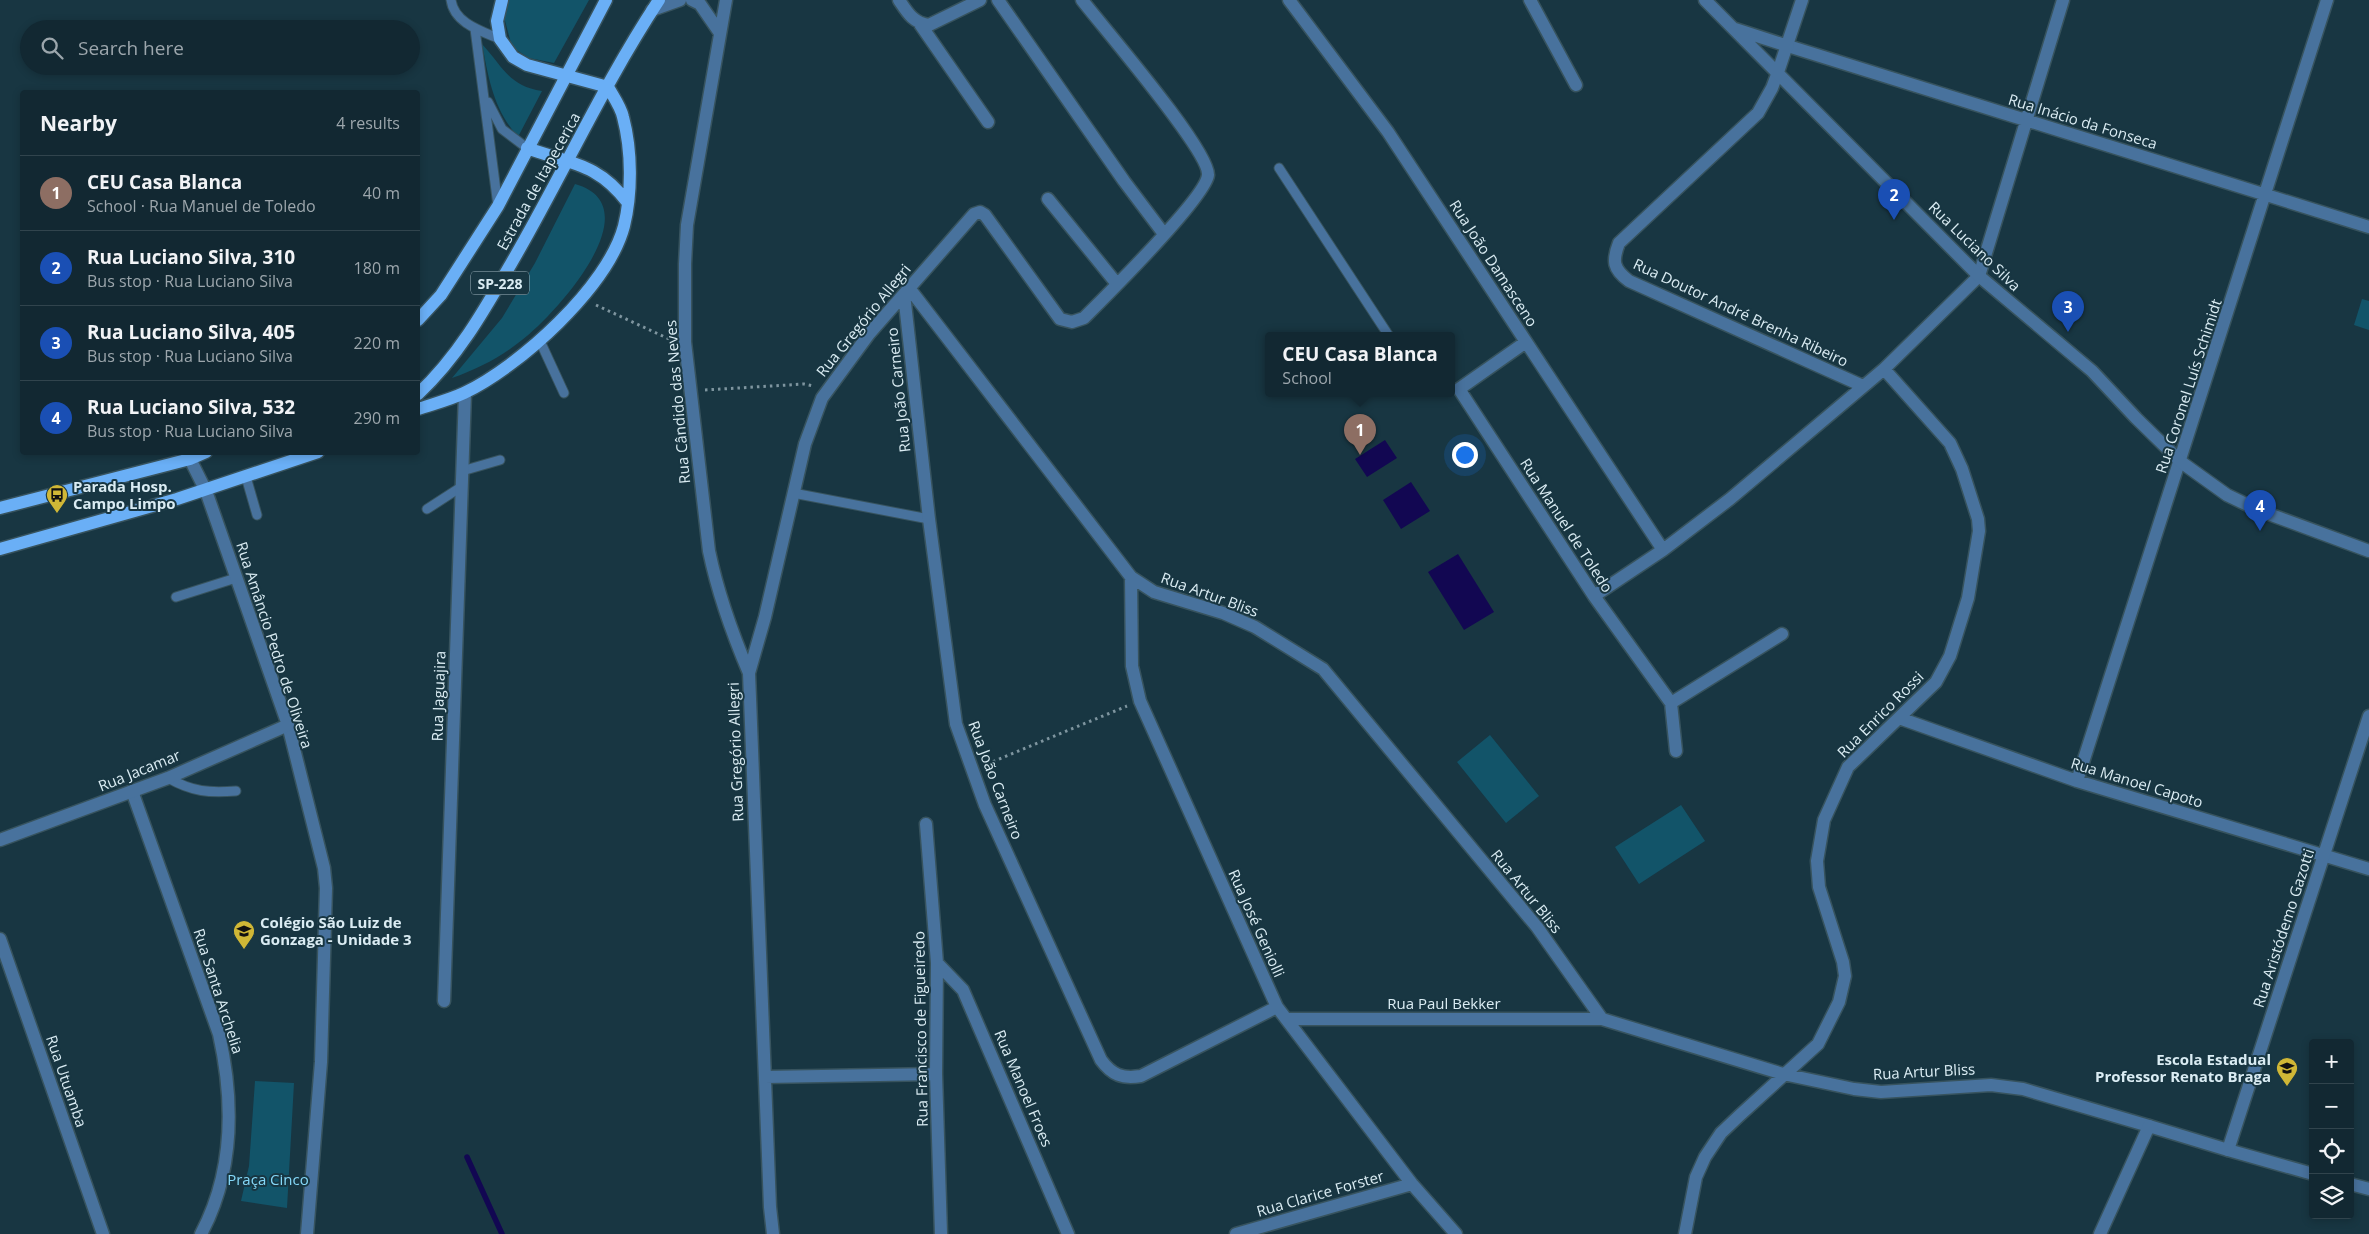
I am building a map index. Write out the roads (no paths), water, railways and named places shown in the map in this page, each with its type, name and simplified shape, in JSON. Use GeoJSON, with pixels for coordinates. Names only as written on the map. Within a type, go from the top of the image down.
{"type":"FeatureCollection","features":[{"type":"Feature","properties":{"kind":"main road"},"geometry":{"type":"LineString","coordinates":[[420,408],[465,393],[540,341],[570,311],[608,262],[624,227],[628,204],[630,170],[623,116],[608,87],[567,74],[526,65],[513,56],[500,39],[497,21],[502,0]]}},
{"type":"Feature","properties":{"kind":"main road","name":"Estrada de Itapecerica"},"geometry":{"type":"LineString","coordinates":[[420,318],[441,296],[498,206],[606,0]]}},
{"type":"Feature","properties":{"kind":"main road","name":"Estrada de Itapecerica"},"geometry":{"type":"LineString","coordinates":[[420,392],[436,377],[477,323],[608,87],[656,5]]}},
{"type":"Feature","properties":{"kind":"main road"},"geometry":{"type":"LineString","coordinates":[[527,148],[589,168],[615,186],[628,204]]}},
{"type":"Feature","properties":{"kind":"main road"},"geometry":{"type":"LineString","coordinates":[[0,508],[190,459],[199,455]]}},
{"type":"Feature","properties":{"kind":"main road"},"geometry":{"type":"LineString","coordinates":[[0,550],[206,490],[309,455]]}},
{"type":"Feature","properties":{"kind":"street"},"geometry":{"type":"LineString","coordinates":[[656,5],[680,0]]}},
{"type":"Feature","properties":{"kind":"street"},"geometry":{"type":"LineString","coordinates":[[692,0],[700,4],[720,33]]}},
{"type":"Feature","properties":{"kind":"street","name":"Rua Cândido das Neves"},"geometry":{"type":"LineString","coordinates":[[726,0],[687,225],[685,342],[709,551],[715,580],[732,634],[749,673]]}},
{"type":"Feature","properties":{"kind":"street"},"geometry":{"type":"LineString","coordinates":[[899,0],[909,16],[920,24],[988,122]]}},
{"type":"Feature","properties":{"kind":"street"},"geometry":{"type":"LineString","coordinates":[[920,24],[929,26],[980,0]]}},
{"type":"Feature","properties":{"kind":"street"},"geometry":{"type":"LineString","coordinates":[[998,0],[1124,181],[1164,234]]}},
{"type":"Feature","properties":{"kind":"street"},"geometry":{"type":"LineString","coordinates":[[1048,199],[1117,284],[1164,234],[1201,190],[1208,176],[1206,164],[1187,133],[1082,0]]}},
{"type":"Feature","properties":{"kind":"street","name":"Rua João Damasceno"},"geometry":{"type":"LineString","coordinates":[[1289,0],[1388,132],[1663,550]]}},
{"type":"Feature","properties":{"kind":"street"},"geometry":{"type":"LineString","coordinates":[[1530,0],[1576,86]]}},
{"type":"Feature","properties":{"kind":"street","name":"Rua Luciano Silva"},"geometry":{"type":"LineString","coordinates":[[1705,0],[1979,276],[2092,370],[2136,418],[2181,462],[2227,495],[2258,510],[2369,551]]}},
{"type":"Feature","properties":{"kind":"street","name":"Rua Doutor André Brenha Ribeiro"},"geometry":{"type":"LineString","coordinates":[[1802,0],[1788,46],[1772,88],[1758,113],[1619,243],[1614,259],[1618,272],[1629,281],[1863,386]]}},
{"type":"Feature","properties":{"kind":"street"},"geometry":{"type":"LineString","coordinates":[[1594,596],[1663,550],[1730,499],[1884,369],[1979,276],[2063,0]]}},
{"type":"Feature","properties":{"kind":"street","name":"Rua Coronel Luís Schimidt"},"geometry":{"type":"LineString","coordinates":[[2077,781],[2181,462],[2327,0]]}},
{"type":"Feature","properties":{"kind":"street","name":"Rua Luciano Silva"},"geometry":{"type":"LineString","coordinates":[[1730,27],[1788,46]]}},
{"type":"Feature","properties":{"kind":"street","name":"Rua Inácio da Fonseca"},"geometry":{"type":"LineString","coordinates":[[1788,46],[2027,122],[2265,193],[2369,227]]}},
{"type":"Feature","properties":{"kind":"street","name":"Rua Gregório Allegri"},"geometry":{"type":"LineString","coordinates":[[773,1234],[770,1207],[749,673],[765,617],[793,493],[813,421],[822,398],[869,334],[974,214],[980,212],[985,215],[1060,319],[1072,322],[1084,318],[1117,284]]}},
{"type":"Feature","properties":{"kind":"street","name":"Rua João Carneiro"},"geometry":{"type":"LineString","coordinates":[[906,291],[929,519],[956,724],[985,805],[1101,1060],[1110,1072],[1130,1078],[1148,1074],[1277,1008]]}},
{"type":"Feature","properties":{"kind":"street","name":"Rua Artur Bliss"},"geometry":{"type":"LineString","coordinates":[[906,291],[1131,577],[1154,592],[1223,613],[1255,627],[1323,669],[1537,927],[1602,1019],[1783,1074],[1854,1089],[1881,1092],[1991,1085],[2022,1089],[2309,1173]]}},
{"type":"Feature","properties":{"kind":"street","name":"Rua Manuel de Toledo"},"geometry":{"type":"LineString","coordinates":[[1526,342],[1455,387],[1594,596],[1671,703],[1676,751]]}},
{"type":"Feature","properties":{"kind":"street","name":"Rua Enrico Rossi"},"geometry":{"type":"LineString","coordinates":[[1686,1234],[1696,1177],[1705,1157],[1722,1133],[1783,1074],[1818,1044],[1839,1002],[1845,976],[1839,948],[1819,887],[1817,862],[1824,820],[1848,767],[1936,682],[1950,656],[1968,598],[1979,531],[1978,519],[1962,469],[1950,444],[1884,369]]}},
{"type":"Feature","properties":{"kind":"street","name":"Rua Jaguajira"},"geometry":{"type":"LineString","coordinates":[[444,1001],[465,393]]}},
{"type":"Feature","properties":{"kind":"street","name":"Rua Amâncio Pedro de Oliveira"},"geometry":{"type":"LineString","coordinates":[[190,459],[206,490],[288,725],[324,868],[326,888],[321,1062],[307,1234]]}},
{"type":"Feature","properties":{"kind":"street","name":"Rua José Geniolli"},"geometry":{"type":"LineString","coordinates":[[1131,577],[1132,666],[1140,701],[1277,1008],[1412,1184],[1456,1234]]}},
{"type":"Feature","properties":{"kind":"street"},"geometry":{"type":"LineString","coordinates":[[1671,703],[1782,634]]}},
{"type":"Feature","properties":{"kind":"street","name":"Rua Aristódemo Gazotti"},"geometry":{"type":"LineString","coordinates":[[2228,1150],[2369,716]]}},
{"type":"Feature","properties":{"kind":"street","name":"Rua Manoel Capoto"},"geometry":{"type":"LineString","coordinates":[[1898,718],[2077,781],[2369,869]]}},
{"type":"Feature","properties":{"kind":"street","name":"Rua Jacamar"},"geometry":{"type":"LineString","coordinates":[[0,840],[168,778],[288,725]]}},
{"type":"Feature","properties":{"kind":"street","name":"Rua Santa Archelia"},"geometry":{"type":"LineString","coordinates":[[132,791],[219,1034],[228,1072],[230,1116],[225,1165],[217,1196],[201,1234]]}},
{"type":"Feature","properties":{"kind":"street","name":"Rua Francisco de Figueiredo"},"geometry":{"type":"LineString","coordinates":[[926,824],[938,964],[936,1074],[941,1234]]}},
{"type":"Feature","properties":{"kind":"street","name":"Rua Utuamba"},"geometry":{"type":"LineString","coordinates":[[0,939],[103,1234]]}},
{"type":"Feature","properties":{"kind":"street","name":"Rua Manoel Froes"},"geometry":{"type":"LineString","coordinates":[[938,964],[964,990],[1068,1234]]}},
{"type":"Feature","properties":{"kind":"street","name":"Rua Paul Bekker"},"geometry":{"type":"LineString","coordinates":[[1286,1019],[1602,1019]]}},
{"type":"Feature","properties":{"kind":"street"},"geometry":{"type":"LineString","coordinates":[[765,1077],[936,1074]]}},
{"type":"Feature","properties":{"kind":"street"},"geometry":{"type":"LineString","coordinates":[[2100,1234],[2149,1126]]}},
{"type":"Feature","properties":{"kind":"street","name":"Rua Clarice Forster"},"geometry":{"type":"LineString","coordinates":[[1236,1234],[1412,1184]]}},
{"type":"Feature","properties":{"kind":"street"},"geometry":{"type":"LineString","coordinates":[[2354,1185],[2369,1189]]}},
{"type":"Feature","properties":{"kind":"lane"},"geometry":{"type":"LineString","coordinates":[[451,0],[452,9],[475,29],[500,39]]}},
{"type":"Feature","properties":{"kind":"lane"},"geometry":{"type":"LineString","coordinates":[[475,29],[498,206]]}},
{"type":"Feature","properties":{"kind":"lane"},"geometry":{"type":"LineString","coordinates":[[485,96],[502,130],[527,148]]}},
{"type":"Feature","properties":{"kind":"lane"},"geometry":{"type":"LineString","coordinates":[[1279,168],[1386,332]]}},
{"type":"Feature","properties":{"kind":"lane"},"geometry":{"type":"LineString","coordinates":[[540,341],[564,394]]}},
{"type":"Feature","properties":{"kind":"lane"},"geometry":{"type":"LineString","coordinates":[[462,471],[500,460]]}},
{"type":"Feature","properties":{"kind":"lane"},"geometry":{"type":"LineString","coordinates":[[246,477],[256,515]]}},
{"type":"Feature","properties":{"kind":"lane"},"geometry":{"type":"LineString","coordinates":[[427,509],[461,487]]}},
{"type":"Feature","properties":{"kind":"lane"},"geometry":{"type":"LineString","coordinates":[[793,493],[929,519]]}},
{"type":"Feature","properties":{"kind":"lane"},"geometry":{"type":"LineString","coordinates":[[176,597],[236,578]]}},
{"type":"Feature","properties":{"kind":"lane"},"geometry":{"type":"LineString","coordinates":[[168,778],[186,788],[207,792],[236,791]]}},
{"type":"Feature","properties":{"kind":"waterway"},"geometry":{"type":"LineString","coordinates":[[467,1157],[502,1234]]}},
{"type":"Feature","properties":{"kind":"place","name":"Rua Luciano Silva, 310"},"geometry":{"type":"Point","coordinates":[1894,220]}},
{"type":"Feature","properties":{"kind":"place","name":"Rua Luciano Silva, 405"},"geometry":{"type":"Point","coordinates":[2068,332]}},
{"type":"Feature","properties":{"kind":"place","name":"CEU Casa Blanca"},"geometry":{"type":"Point","coordinates":[1360,455]}},
{"type":"Feature","properties":{"kind":"place","name":"Parada Hosp. Campo Limpo"},"geometry":{"type":"Point","coordinates":[57,514]}},
{"type":"Feature","properties":{"kind":"place","name":"Rua Luciano Silva, 532"},"geometry":{"type":"Point","coordinates":[2260,531]}},
{"type":"Feature","properties":{"kind":"place","name":"Colégio São Luiz de Gonzaga - Unidade 3"},"geometry":{"type":"Point","coordinates":[244,950]}},
{"type":"Feature","properties":{"kind":"place","name":"Escola Estadual Professor Renato Braga"},"geometry":{"type":"Point","coordinates":[2287,1087]}},
{"type":"Feature","properties":{"kind":"park label","name":"Praça Cinco"},"geometry":{"type":"Point","coordinates":[268,1179]}}]}
